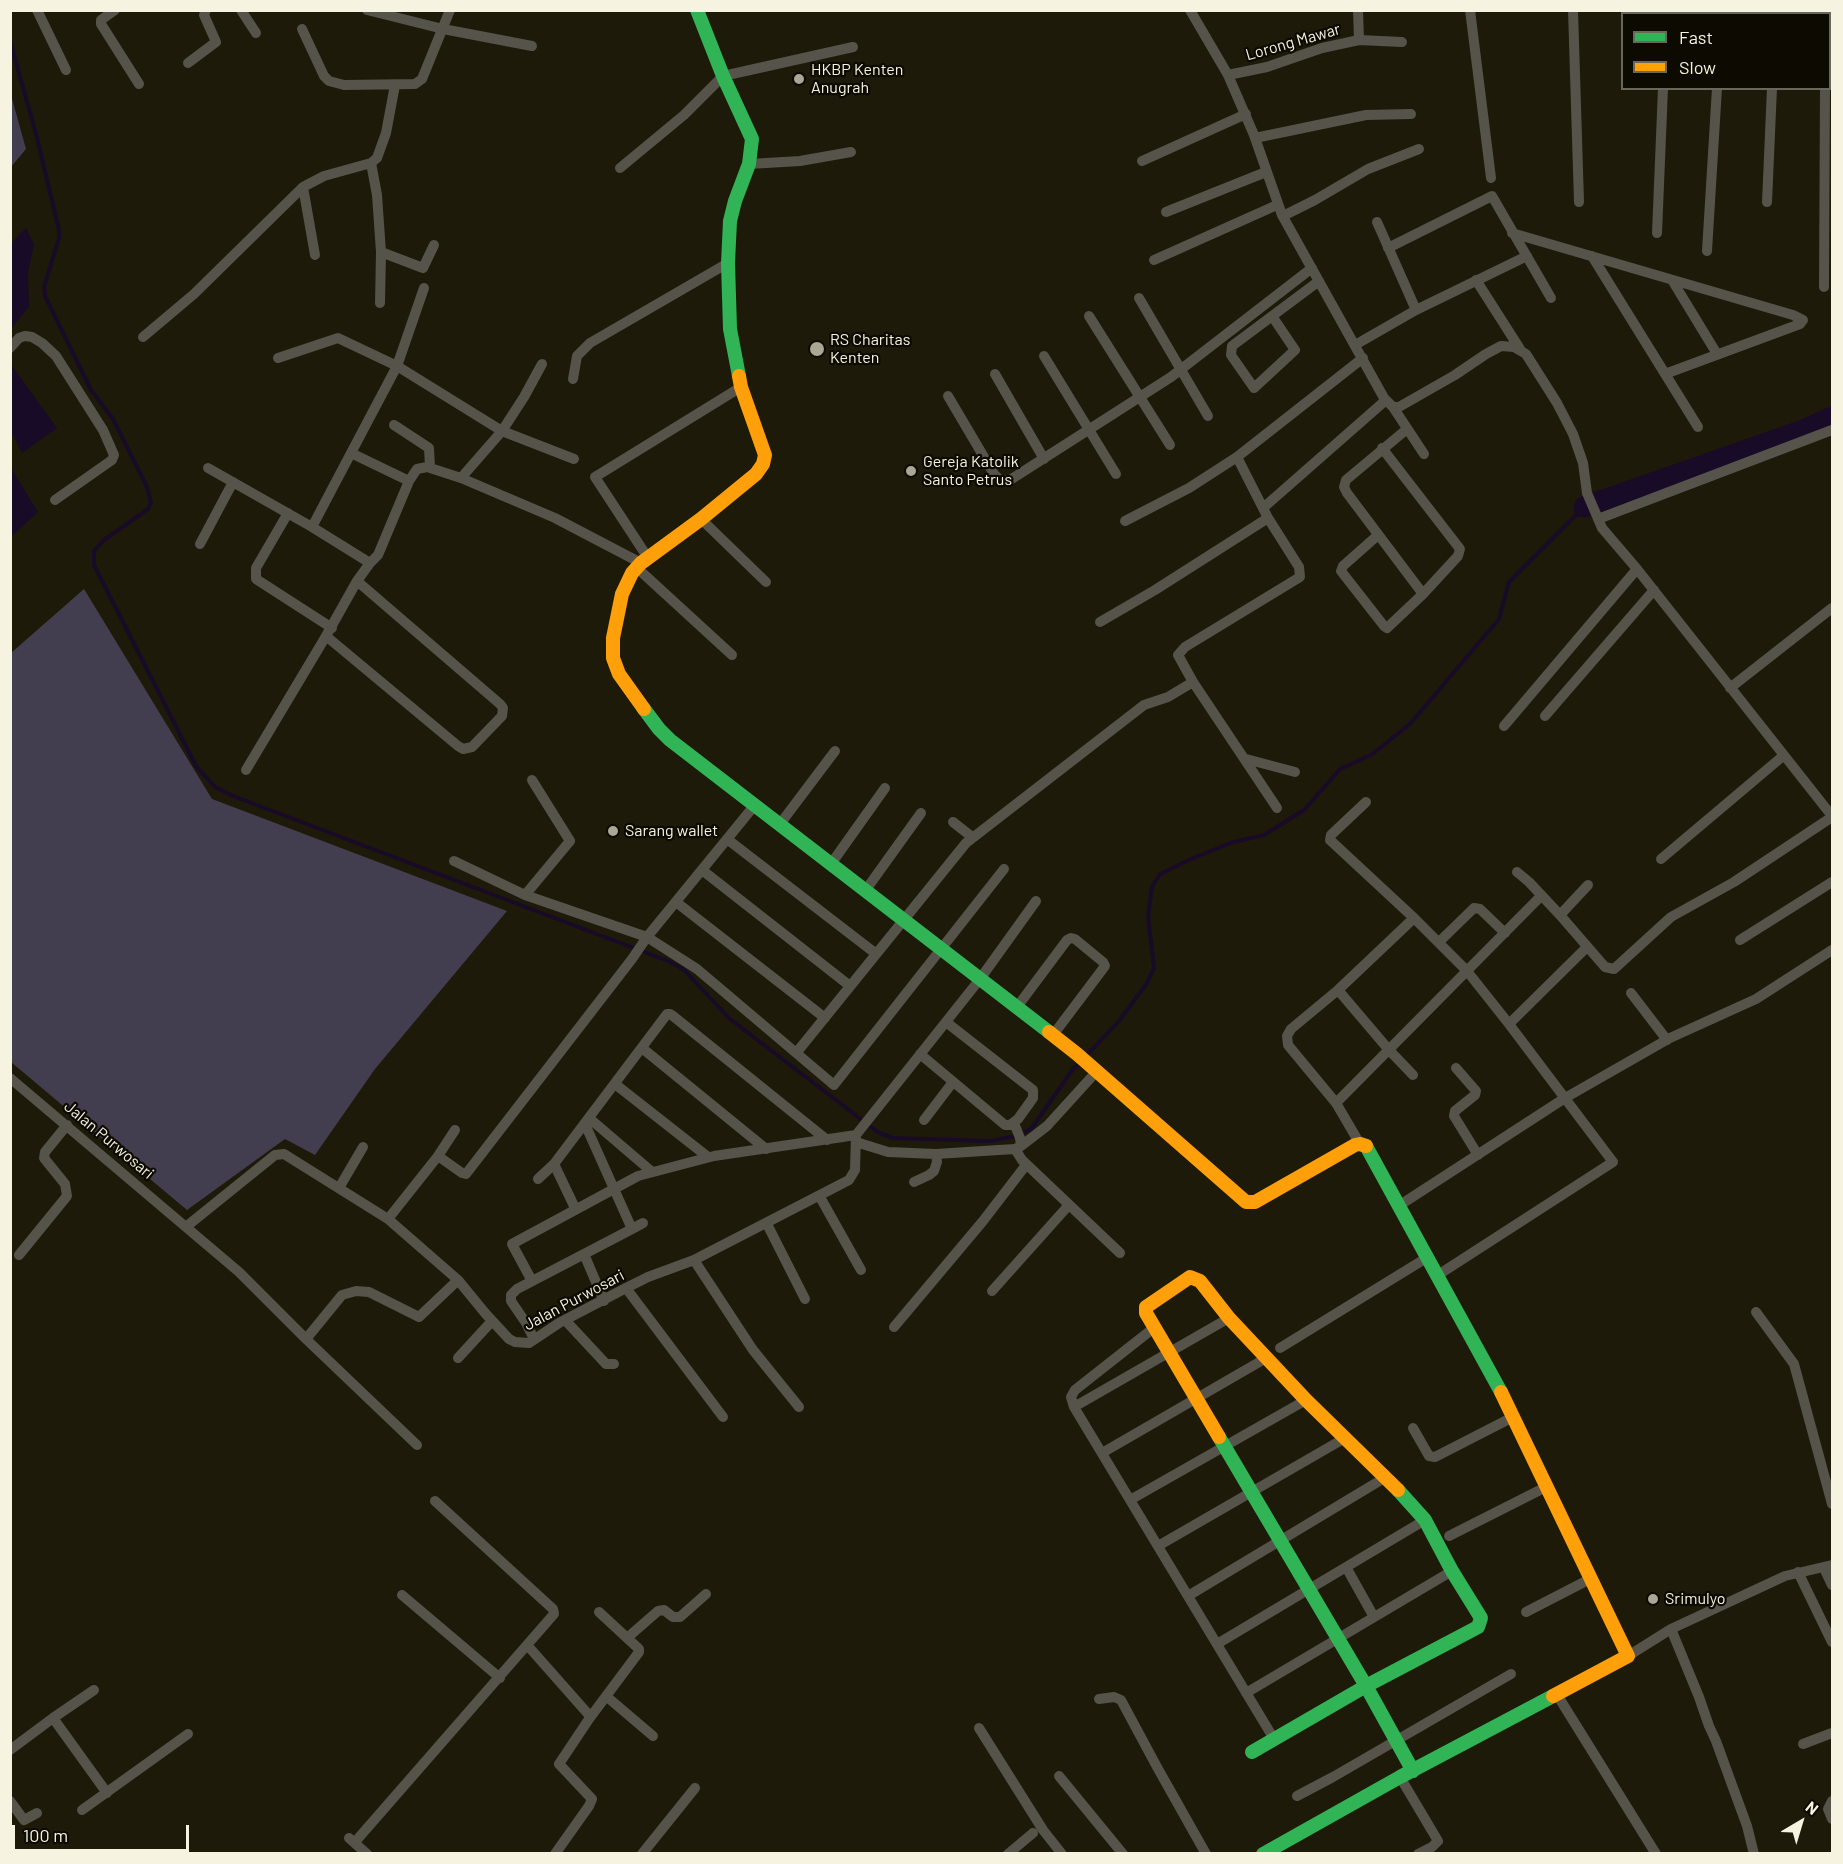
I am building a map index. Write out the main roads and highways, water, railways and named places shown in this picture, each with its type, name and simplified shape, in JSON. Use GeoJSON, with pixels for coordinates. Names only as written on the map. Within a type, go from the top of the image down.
{"type":"FeatureCollection","features":[{"type":"Feature","properties":{"kind":"waterway"},"geometry":{"type":"LineString","coordinates":[[10,41],[36,134],[59,230],[59,238],[44,287],[45,296],[91,390],[113,419],[147,487],[151,503],[148,509],[104,540],[94,551],[94,565],[196,766],[215,787],[233,796],[668,961],[683,969],[730,1019],[879,1133],[893,1138],[990,1141],[1016,1136],[1031,1129],[1073,1069],[1081,1062]]}},
{"type":"Feature","properties":{"kind":"waterway"},"geometry":{"type":"LineString","coordinates":[[1584,507],[1801,431],[1832,417]]}},
{"type":"Feature","properties":{"kind":"waterway"},"geometry":{"type":"LineString","coordinates":[[1086,1056],[1119,1021],[1147,983],[1154,968],[1148,917],[1152,887],[1160,874],[1233,842],[1264,835],[1304,810],[1340,769],[1371,755],[1410,724],[1499,619],[1509,582],[1584,507]]}},
{"type":"Feature","properties":{"kind":"place","name":"HKBP Kenten Anugrah"},"geometry":{"type":"Point","coordinates":[799,79]}},
{"type":"Feature","properties":{"kind":"place","name":"RS Charitas Kenten"},"geometry":{"type":"Point","coordinates":[817,349]}},
{"type":"Feature","properties":{"kind":"place","name":"Gereja Katolik Santo Petrus"},"geometry":{"type":"Point","coordinates":[911,471]}},
{"type":"Feature","properties":{"kind":"place","name":"Sarang wallet"},"geometry":{"type":"Point","coordinates":[613,831]}},
{"type":"Feature","properties":{"kind":"place","name":"Srimulyo"},"geometry":{"type":"Point","coordinates":[1653,1599]}}]}
